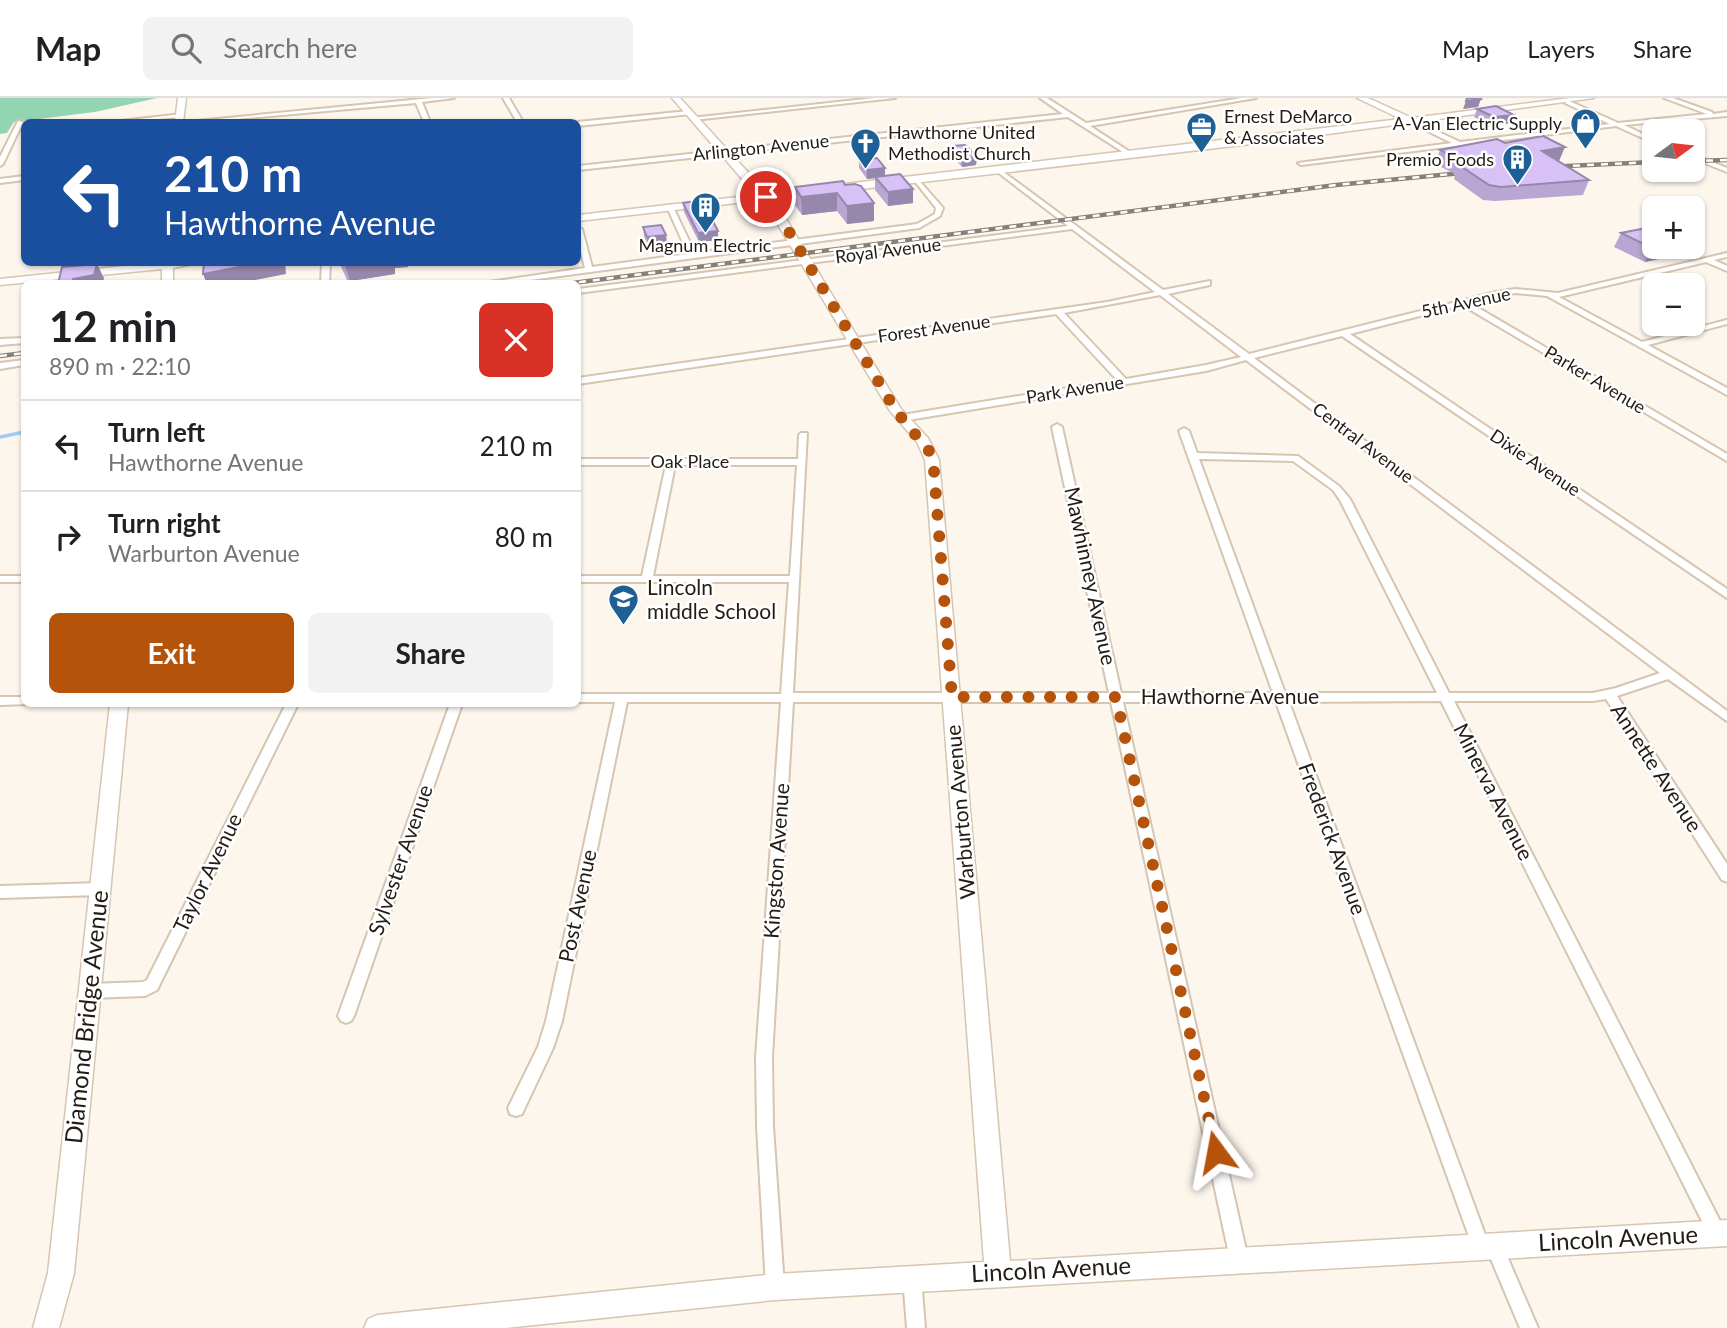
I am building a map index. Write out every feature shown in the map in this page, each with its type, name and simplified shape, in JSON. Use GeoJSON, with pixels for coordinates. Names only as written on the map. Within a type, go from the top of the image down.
{"type":"FeatureCollection","features":[{"type":"Feature","properties":{"kind":"street"},"geometry":{"type":"LineString","coordinates":[[180,119],[182,98]]}},
{"type":"Feature","properties":{"kind":"street"},"geometry":{"type":"LineString","coordinates":[[222,119],[451,98]]}},
{"type":"Feature","properties":{"kind":"street"},"geometry":{"type":"LineString","coordinates":[[506,98],[518,119]]}},
{"type":"Feature","properties":{"kind":"street","name":"Warburton Avenue"},"geometry":{"type":"LineString","coordinates":[[676,98],[766,197],[902,418],[929,451],[934,471],[998,1273]]}},
{"type":"Feature","properties":{"kind":"street"},"geometry":{"type":"LineString","coordinates":[[581,124],[892,98]]}},
{"type":"Feature","properties":{"kind":"street"},"geometry":{"type":"LineString","coordinates":[[1042,98],[1131,155]]}},
{"type":"Feature","properties":{"kind":"street"},"geometry":{"type":"LineString","coordinates":[[1084,125],[1253,98]]}},
{"type":"Feature","properties":{"kind":"street"},"geometry":{"type":"LineString","coordinates":[[1361,98],[1459,144]]}},
{"type":"Feature","properties":{"kind":"street"},"geometry":{"type":"LineString","coordinates":[[581,218],[1131,155],[1590,98]]}},
{"type":"Feature","properties":{"kind":"street"},"geometry":{"type":"LineString","coordinates":[[1667,98],[1727,120]]}},
{"type":"Feature","properties":{"kind":"street"},"geometry":{"type":"LineString","coordinates":[[418,101],[426,119]]}},
{"type":"Feature","properties":{"kind":"street"},"geometry":{"type":"LineString","coordinates":[[1567,102],[1642,136]]}},
{"type":"Feature","properties":{"kind":"street"},"geometry":{"type":"LineString","coordinates":[[1301,163],[1727,114]]}},
{"type":"Feature","properties":{"kind":"street","name":"Arlington Avenue"},"geometry":{"type":"LineString","coordinates":[[581,168],[1069,115]]}},
{"type":"Feature","properties":{"kind":"street"},"geometry":{"type":"LineString","coordinates":[[1,161],[20,122]]}},
{"type":"Feature","properties":{"kind":"street"},"geometry":{"type":"LineString","coordinates":[[13,134],[21,133]]}},
{"type":"Feature","properties":{"kind":"street"},"geometry":{"type":"LineString","coordinates":[[1705,161],[1727,170]]}},
{"type":"Feature","properties":{"kind":"street","name":"Central Avenue"},"geometry":{"type":"LineString","coordinates":[[998,170],[1727,717]]}},
{"type":"Feature","properties":{"kind":"street"},"geometry":{"type":"LineString","coordinates":[[0,181],[21,178]]}},
{"type":"Feature","properties":{"kind":"street"},"geometry":{"type":"LineString","coordinates":[[508,280],[919,226],[933,219],[940,208],[916,179]]}},
{"type":"Feature","properties":{"kind":"street"},"geometry":{"type":"LineString","coordinates":[[670,208],[692,256]]}},
{"type":"Feature","properties":{"kind":"street","name":"Royal Avenue"},"geometry":{"type":"LineString","coordinates":[[581,291],[1074,227]]}},
{"type":"Feature","properties":{"kind":"street"},"geometry":{"type":"LineString","coordinates":[[581,240],[589,269]]}},
{"type":"Feature","properties":{"kind":"street","name":"5th Avenue"},"geometry":{"type":"LineString","coordinates":[[1247,357],[1510,291],[1550,295],[1727,255]]}},
{"type":"Feature","properties":{"kind":"street"},"geometry":{"type":"LineString","coordinates":[[1707,260],[1727,269]]}},
{"type":"Feature","properties":{"kind":"street"},"geometry":{"type":"LineString","coordinates":[[0,282],[149,266]]}},
{"type":"Feature","properties":{"kind":"street","name":"Forest Avenue"},"geometry":{"type":"LineString","coordinates":[[581,381],[1058,311],[1207,283]]}},
{"type":"Feature","properties":{"kind":"street"},"geometry":{"type":"LineString","coordinates":[[1550,295],[1727,392]]}},
{"type":"Feature","properties":{"kind":"street","name":"Parker Avenue"},"geometry":{"type":"LineString","coordinates":[[1462,302],[1727,458]]}},
{"type":"Feature","properties":{"kind":"street"},"geometry":{"type":"LineString","coordinates":[[1058,311],[1124,382]]}},
{"type":"Feature","properties":{"kind":"street"},"geometry":{"type":"LineString","coordinates":[[1640,345],[1727,322]]}},
{"type":"Feature","properties":{"kind":"street","name":"Dixie Avenue"},"geometry":{"type":"LineString","coordinates":[[1342,332],[1727,594]]}},
{"type":"Feature","properties":{"kind":"street"},"geometry":{"type":"LineString","coordinates":[[0,342],[21,341]]}},
{"type":"Feature","properties":{"kind":"street","name":"Park Avenue"},"geometry":{"type":"LineString","coordinates":[[902,418],[1206,368],[1247,357]]}},
{"type":"Feature","properties":{"kind":"street"},"geometry":{"type":"LineString","coordinates":[[0,366],[21,363]]}},
{"type":"Feature","properties":{"kind":"street","name":"Mawhinney Avenue"},"geometry":{"type":"LineString","coordinates":[[1057,427],[1239,1259]]}},
{"type":"Feature","properties":{"kind":"street","name":"Frederick Avenue"},"geometry":{"type":"LineString","coordinates":[[1184,431],[1280,697],[1487,1247]]}},
{"type":"Feature","properties":{"kind":"street","name":"Kingston Avenue"},"geometry":{"type":"LineString","coordinates":[[775,1287],[764,1080],[804,435]]}},
{"type":"Feature","properties":{"kind":"street","name":"Minerva Avenue"},"geometry":{"type":"LineString","coordinates":[[1193,456],[1295,458],[1336,488],[1345,499],[1722,1233]]}},
{"type":"Feature","properties":{"kind":"street","name":"Oak Place"},"geometry":{"type":"LineString","coordinates":[[581,462],[802,463]]}},
{"type":"Feature","properties":{"kind":"street"},"geometry":{"type":"LineString","coordinates":[[647,579],[671,463]]}},
{"type":"Feature","properties":{"kind":"street"},"geometry":{"type":"LineString","coordinates":[[0,579],[21,579]]}},
{"type":"Feature","properties":{"kind":"street"},"geometry":{"type":"LineString","coordinates":[[581,579],[795,579]]}},
{"type":"Feature","properties":{"kind":"street","name":"Hawthorne Avenue"},"geometry":{"type":"LineString","coordinates":[[581,698],[1593,697],[1669,674]]}},
{"type":"Feature","properties":{"kind":"street","name":"Annette Avenue"},"geometry":{"type":"LineString","coordinates":[[1609,694],[1727,876]]}},
{"type":"Feature","properties":{"kind":"street","name":"Post Avenue"},"geometry":{"type":"LineString","coordinates":[[516,1108],[541,1058],[554,1021],[622,697]]}},
{"type":"Feature","properties":{"kind":"street"},"geometry":{"type":"LineString","coordinates":[[0,701],[21,701]]}},
{"type":"Feature","properties":{"kind":"street","name":"Diamond Bridge Avenue"},"geometry":{"type":"LineString","coordinates":[[46,1328],[61,1273],[119,707]]}},
{"type":"Feature","properties":{"kind":"street","name":"Taylor Avenue"},"geometry":{"type":"LineString","coordinates":[[90,991],[145,989],[152,985],[291,707]]}},
{"type":"Feature","properties":{"kind":"street","name":"Sylvester Avenue"},"geometry":{"type":"LineString","coordinates":[[346,1016],[455,707]]}},
{"type":"Feature","properties":{"kind":"street"},"geometry":{"type":"LineString","coordinates":[[2,895],[100,889]]}},
{"type":"Feature","properties":{"kind":"street","name":"Lincoln Avenue"},"geometry":{"type":"LineString","coordinates":[[377,1328],[775,1287],[1722,1233]]}},
{"type":"Feature","properties":{"kind":"street"},"geometry":{"type":"LineString","coordinates":[[1487,1247],[1529,1328]]}},
{"type":"Feature","properties":{"kind":"street"},"geometry":{"type":"LineString","coordinates":[[912,1278],[916,1328]]}},
{"type":"Feature","properties":{"kind":"green space"},"geometry":{"type":"Polygon","coordinates":[[[0,98],[157,98],[95,112],[21,119],[14,122],[7,133],[0,134],[0,98]]]}},
{"type":"Feature","properties":{"kind":"building"},"geometry":{"type":"Polygon","coordinates":[[[1496,106],[1514,115],[1494,117],[1477,109],[1496,106]]]}},
{"type":"Feature","properties":{"kind":"building"},"geometry":{"type":"Polygon","coordinates":[[[1543,136],[1565,147],[1542,151],[1589,180],[1501,187],[1489,185],[1459,165],[1468,164],[1440,150],[1497,139],[1505,143],[1543,136]]]}},
{"type":"Feature","properties":{"kind":"building"},"geometry":{"type":"Polygon","coordinates":[[[965,145],[977,157],[962,158],[951,146],[965,145]]]}},
{"type":"Feature","properties":{"kind":"building"},"geometry":{"type":"Polygon","coordinates":[[[877,158],[885,168],[867,170],[859,160],[877,158]]]}},
{"type":"Feature","properties":{"kind":"building"},"geometry":{"type":"Polygon","coordinates":[[[900,174],[913,189],[888,192],[875,177],[900,174]]]}},
{"type":"Feature","properties":{"kind":"building"},"geometry":{"type":"Polygon","coordinates":[[[843,181],[845,185],[861,186],[874,203],[847,206],[837,193],[801,197],[795,187],[843,181]]]}},
{"type":"Feature","properties":{"kind":"building"},"geometry":{"type":"Polygon","coordinates":[[[702,200],[718,231],[698,233],[683,203],[702,200]]]}},
{"type":"Feature","properties":{"kind":"building"},"geometry":{"type":"Polygon","coordinates":[[[661,225],[666,235],[647,237],[643,227],[661,225]]]}},
{"type":"Feature","properties":{"kind":"building"},"geometry":{"type":"Polygon","coordinates":[[[1642,229],[1642,243],[1621,233],[1642,229]]]}},
{"type":"Feature","properties":{"kind":"building"},"geometry":{"type":"Polygon","coordinates":[[[96,266],[94,275],[59,280],[62,267],[96,266]]]}},
{"type":"Feature","properties":{"kind":"building"},"geometry":{"type":"Polygon","coordinates":[[[204,266],[244,266],[203,274],[204,266]]]}},
{"type":"Feature","properties":{"kind":"waterway"},"geometry":{"type":"LineString","coordinates":[[0,437],[21,433]]}},
{"type":"Feature","properties":{"kind":"railway"},"geometry":{"type":"LineString","coordinates":[[1705,161],[1727,160]]}},
{"type":"Feature","properties":{"kind":"railway"},"geometry":{"type":"LineString","coordinates":[[1545,167],[1642,163]]}},
{"type":"Feature","properties":{"kind":"railway"},"geometry":{"type":"LineString","coordinates":[[581,282],[1336,185],[1472,172]]}},
{"type":"Feature","properties":{"kind":"railway"},"geometry":{"type":"LineString","coordinates":[[0,356],[21,353]]}},
{"type":"Feature","properties":{"kind":"place","name":"A-Van Electric Supply"},"geometry":{"type":"Point","coordinates":[1585,151]}},
{"type":"Feature","properties":{"kind":"place","name":"Ernest DeMarco & Associates"},"geometry":{"type":"Point","coordinates":[1201,154]}},
{"type":"Feature","properties":{"kind":"place","name":"Hawthorne United Methodist Church"},"geometry":{"type":"Point","coordinates":[865,170]}},
{"type":"Feature","properties":{"kind":"place","name":"Premio Foods"},"geometry":{"type":"Point","coordinates":[1517,187]}},
{"type":"Feature","properties":{"kind":"place","name":"Magnum Electric"},"geometry":{"type":"Point","coordinates":[705,235]}},
{"type":"Feature","properties":{"kind":"place","name":"Lincoln middle School"},"geometry":{"type":"Point","coordinates":[624,627]}},
{"type":"Feature","properties":{"kind":"route"},"geometry":{"type":"LineString","coordinates":[[766,197],[896,411],[929,451],[934,471],[952,697],[1116,697],[1216,1152]]}}]}
